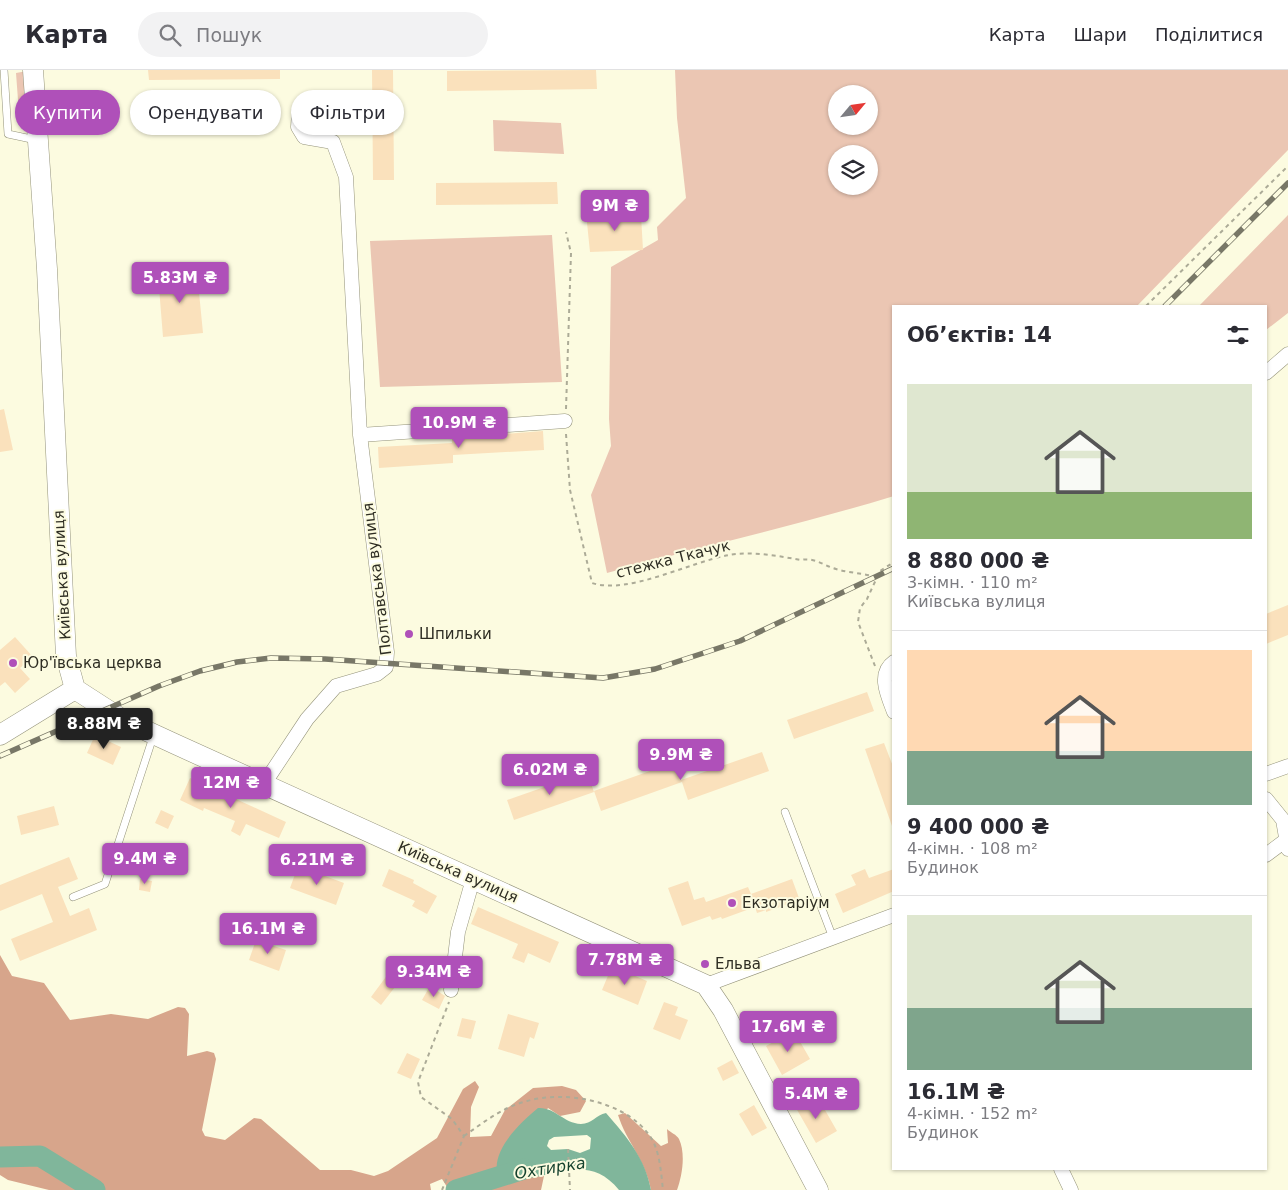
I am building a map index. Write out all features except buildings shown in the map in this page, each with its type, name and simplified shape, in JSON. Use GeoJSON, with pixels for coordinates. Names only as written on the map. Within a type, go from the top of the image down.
{"type":"FeatureCollection","features":[{"type":"Feature","properties":{"kind":"main road","name":"Київська вулиця"},"geometry":{"type":"LineString","coordinates":[[33,70],[47,269],[66,656],[75,689],[123,720],[706,985]]}},
{"type":"Feature","properties":{"kind":"main road"},"geometry":{"type":"LineString","coordinates":[[0,736],[75,689]]}},
{"type":"Feature","properties":{"kind":"main road"},"geometry":{"type":"LineString","coordinates":[[706,985],[723,1010],[818,1190]]}},
{"type":"Feature","properties":{"kind":"street","name":"Полтавська вулиця"},"geometry":{"type":"LineString","coordinates":[[264,784],[307,719],[336,686],[377,674],[386,667],[387,652],[360,434],[346,177],[333,142],[304,137],[303,135]]}},
{"type":"Feature","properties":{"kind":"street"},"geometry":{"type":"LineString","coordinates":[[1267,372],[1288,354]]}},
{"type":"Feature","properties":{"kind":"street"},"geometry":{"type":"LineString","coordinates":[[360,434],[565,421]]}},
{"type":"Feature","properties":{"kind":"street"},"geometry":{"type":"LineString","coordinates":[[892,664],[886,672],[885,678],[892,704]]}},
{"type":"Feature","properties":{"kind":"street"},"geometry":{"type":"LineString","coordinates":[[1267,774],[1288,766]]}},
{"type":"Feature","properties":{"kind":"street"},"geometry":{"type":"LineString","coordinates":[[1267,800],[1283,820],[1287,844],[1267,854]]}},
{"type":"Feature","properties":{"kind":"street"},"geometry":{"type":"LineString","coordinates":[[451,990],[458,932],[473,879]]}},
{"type":"Feature","properties":{"kind":"street"},"geometry":{"type":"LineString","coordinates":[[706,985],[892,917]]}},
{"type":"Feature","properties":{"kind":"street"},"geometry":{"type":"LineString","coordinates":[[1061,1170],[1071,1190]]}},
{"type":"Feature","properties":{"kind":"lane"},"geometry":{"type":"LineString","coordinates":[[4,70],[8,134]]}},
{"type":"Feature","properties":{"kind":"lane"},"geometry":{"type":"LineString","coordinates":[[0,133],[38,141]]}},
{"type":"Feature","properties":{"kind":"lane"},"geometry":{"type":"LineString","coordinates":[[73,897],[105,884],[154,734]]}},
{"type":"Feature","properties":{"kind":"lane"},"geometry":{"type":"LineString","coordinates":[[785,812],[833,938]]}},
{"type":"Feature","properties":{"kind":"path"},"geometry":{"type":"LineString","coordinates":[[1147,305],[1288,166]]}},
{"type":"Feature","properties":{"kind":"path"},"geometry":{"type":"LineString","coordinates":[[565,421],[570,254],[566,232]]}},
{"type":"Feature","properties":{"kind":"path","name":"стежка Ткачук"},"geometry":{"type":"LineString","coordinates":[[565,421],[570,490],[592,583],[624,585],[729,555],[748,553],[801,560],[809,558],[836,569],[876,576]]}},
{"type":"Feature","properties":{"kind":"path"},"geometry":{"type":"LineString","coordinates":[[885,678],[876,668],[858,622],[860,608],[867,599],[876,576],[892,563]]}},
{"type":"Feature","properties":{"kind":"path"},"geometry":{"type":"LineString","coordinates":[[451,990],[448,1009],[418,1082],[421,1097],[452,1119],[464,1136]]}},
{"type":"Feature","properties":{"kind":"path"},"geometry":{"type":"LineString","coordinates":[[442,1190],[464,1136],[496,1113],[528,1100],[570,1097],[609,1105],[633,1116],[650,1136],[660,1165],[663,1190]]}},
{"type":"Feature","properties":{"kind":"path"},"geometry":{"type":"LineString","coordinates":[[568,1149],[570,1190]]}},
{"type":"Feature","properties":{"kind":"shaded area"},"geometry":{"type":"Polygon","coordinates":[[[675,70],[1288,70],[1288,150],[1138,305],[892,305],[892,497],[607,573],[591,495],[611,446],[609,419],[611,267],[658,240],[657,227],[686,198],[677,118],[675,70]]]}},
{"type":"Feature","properties":{"kind":"shaded area"},"geometry":{"type":"Polygon","coordinates":[[[27,71],[28,90],[17,90],[16,73],[27,71]]]}},
{"type":"Feature","properties":{"kind":"shaded area"},"geometry":{"type":"Polygon","coordinates":[[[493,120],[561,123],[564,154],[494,151],[493,120]]]}},
{"type":"Feature","properties":{"kind":"shaded area"},"geometry":{"type":"Polygon","coordinates":[[[1288,215],[1288,313],[1267,329],[1267,305],[1200,305],[1288,215]]]}},
{"type":"Feature","properties":{"kind":"shaded area"},"geometry":{"type":"Polygon","coordinates":[[[552,235],[562,382],[380,387],[370,241],[552,235]]]}},
{"type":"Feature","properties":{"kind":"shaded area"},"geometry":{"type":"Polygon","coordinates":[[[0,955],[12,976],[44,983],[70,1020],[111,1014],[148,1019],[178,1007],[185,1008],[189,1014],[187,1056],[207,1051],[214,1053],[216,1059],[202,1130],[205,1136],[225,1140],[254,1118],[261,1119],[320,1170],[351,1170],[374,1176],[388,1171],[437,1138],[463,1089],[475,1081],[479,1087],[471,1107],[470,1137],[491,1136],[505,1110],[533,1088],[562,1086],[576,1090],[586,1101],[580,1112],[560,1116],[548,1108],[506,1178],[544,1176],[541,1190],[449,1190],[442,1179],[430,1184],[431,1190],[49,1190],[8,1180],[0,1175],[0,955]]]}},
{"type":"Feature","properties":{"kind":"shaded area"},"geometry":{"type":"Polygon","coordinates":[[[625,1113],[661,1146],[668,1143],[667,1129],[678,1138],[683,1158],[682,1172],[677,1190],[651,1190],[645,1169],[618,1115],[625,1113]]]}},
{"type":"Feature","properties":{"kind":"water"},"geometry":{"type":"Polygon","coordinates":[[[538,1108],[544,1108],[569,1121],[581,1124],[588,1123],[606,1113],[628,1139],[640,1158],[651,1190],[619,1190],[605,1177],[591,1171],[576,1169],[530,1178],[514,1179],[498,1176],[498,1157],[502,1147],[538,1108]],[[587,1135],[554,1137],[549,1140],[547,1146],[551,1150],[568,1149],[580,1153],[590,1149],[591,1138],[587,1135]]]}},
{"type":"Feature","properties":{"kind":"waterway","name":"Охтирка"},"geometry":{"type":"LineString","coordinates":[[0,1157],[40,1156],[95,1190]]}},
{"type":"Feature","properties":{"kind":"waterway","name":"Охтирка"},"geometry":{"type":"LineString","coordinates":[[456,1190],[524,1169]]}},
{"type":"Feature","properties":{"kind":"railway"},"geometry":{"type":"LineString","coordinates":[[1166,305],[1288,183]]}},
{"type":"Feature","properties":{"kind":"railway"},"geometry":{"type":"LineString","coordinates":[[0,756],[159,686],[200,671],[237,662],[271,658],[325,659],[603,678],[655,669],[740,641],[892,569]]}},
{"type":"Feature","properties":{"kind":"place","name":"Шпильки"},"geometry":{"type":"Point","coordinates":[409,634]}},
{"type":"Feature","properties":{"kind":"place","name":"Юр'ївська церква"},"geometry":{"type":"Point","coordinates":[13,663]}},
{"type":"Feature","properties":{"kind":"place","name":"Екзотаріум"},"geometry":{"type":"Point","coordinates":[732,903]}},
{"type":"Feature","properties":{"kind":"place","name":"Ельва"},"geometry":{"type":"Point","coordinates":[705,964]}}]}
